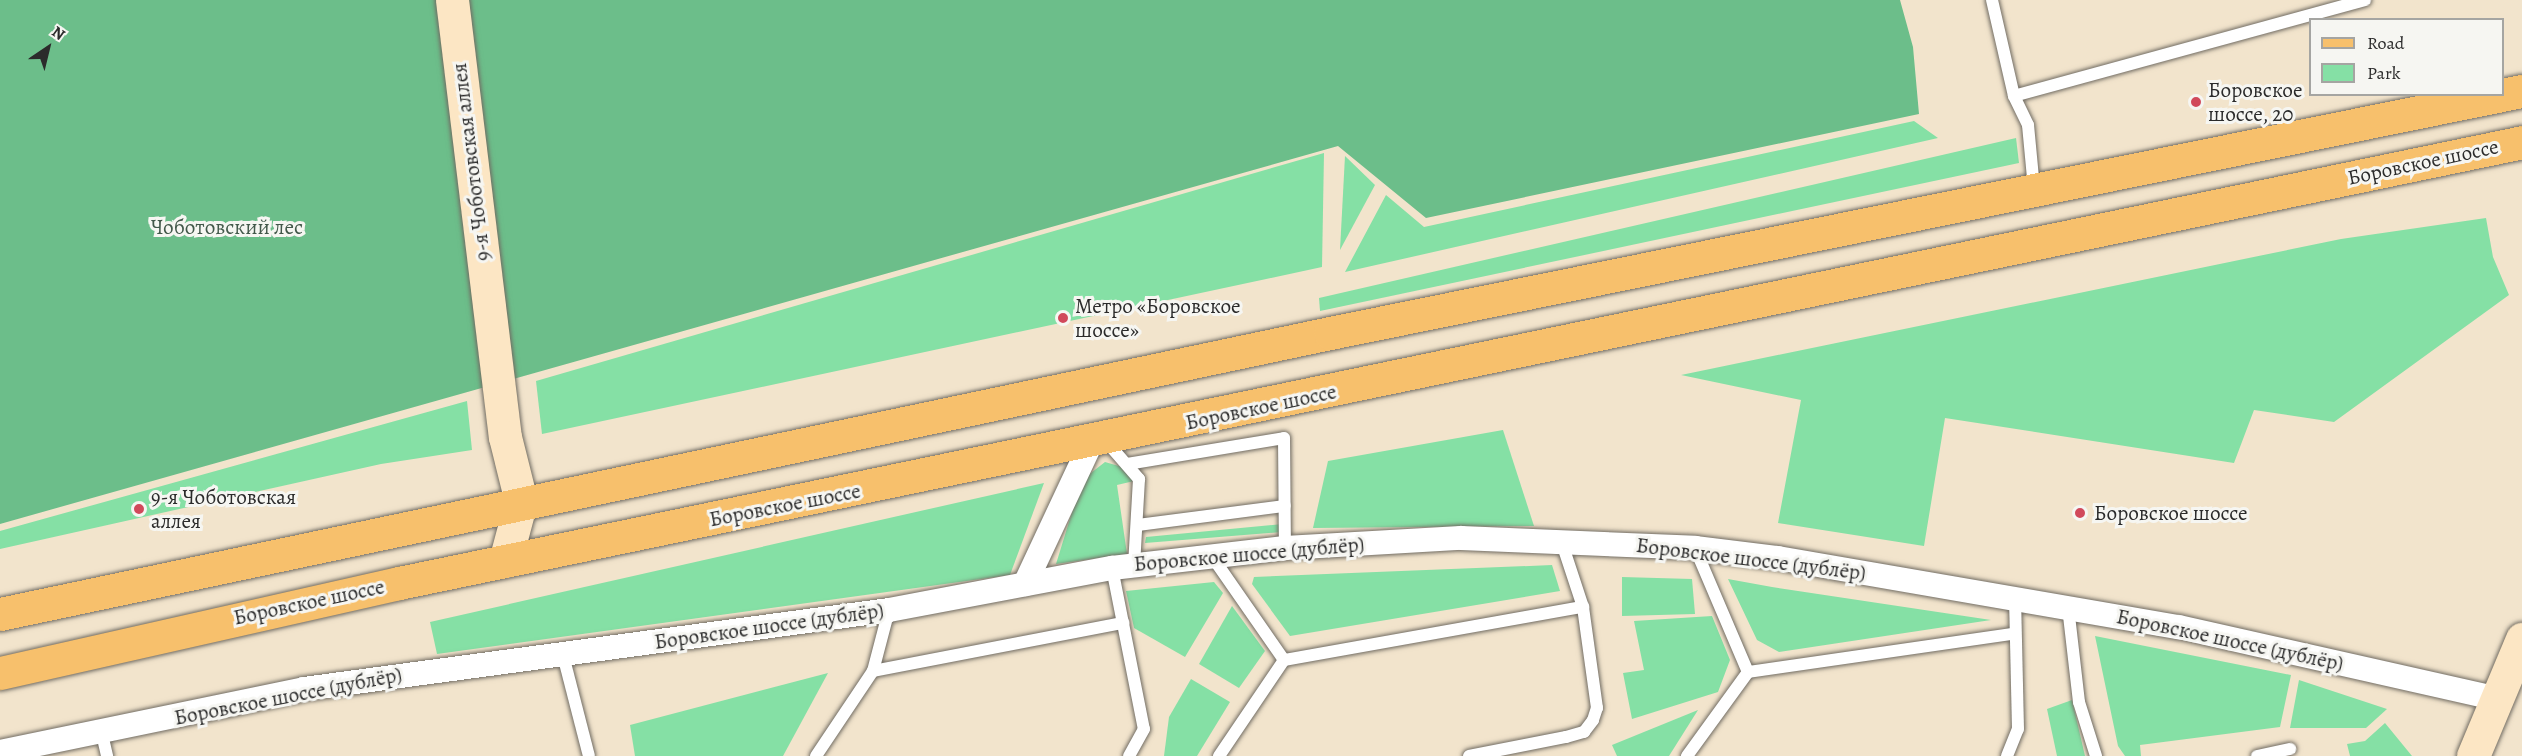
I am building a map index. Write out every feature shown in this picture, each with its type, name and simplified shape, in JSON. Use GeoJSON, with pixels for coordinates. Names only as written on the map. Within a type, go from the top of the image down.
{"type":"FeatureCollection","features":[{"type":"Feature","properties":{"kind":"main road"},"geometry":{"type":"LineString","coordinates":[[2504,95],[2522,91]]}},
{"type":"Feature","properties":{"kind":"main road"},"geometry":{"type":"LineString","coordinates":[[0,614],[521,501],[2497,96]]}},
{"type":"Feature","properties":{"kind":"main road","name":"Боровское шоссе"},"geometry":{"type":"LineString","coordinates":[[0,673],[505,561],[1098,442],[2522,142]]}},
{"type":"Feature","properties":{"kind":"street","name":"9-я Чоботовская аллея"},"geometry":{"type":"LineString","coordinates":[[452,0],[505,437],[521,501]]}},
{"type":"Feature","properties":{"kind":"street"},"geometry":{"type":"LineString","coordinates":[[1025,584],[1098,442]]}},
{"type":"Feature","properties":{"kind":"street"},"geometry":{"type":"LineString","coordinates":[[505,561],[521,501]]}},
{"type":"Feature","properties":{"kind":"street","name":"Боровское шоссе (дублёр)"},"geometry":{"type":"LineString","coordinates":[[0,752],[105,745],[315,687],[889,610],[1123,567],[1285,548],[1461,538],[1561,540],[1695,548],[2068,607],[2499,699]]}},
{"type":"Feature","properties":{"kind":"street"},"geometry":{"type":"LineString","coordinates":[[2473,756],[2499,699],[2522,639]]}},
{"type":"Feature","properties":{"kind":"lane"},"geometry":{"type":"LineString","coordinates":[[1992,0],[2014,96],[2028,126],[2034,190]]}},
{"type":"Feature","properties":{"kind":"lane"},"geometry":{"type":"LineString","coordinates":[[2014,96],[2366,0]]}},
{"type":"Feature","properties":{"kind":"lane"},"geometry":{"type":"LineString","coordinates":[[1127,464],[1284,438],[1285,548]]}},
{"type":"Feature","properties":{"kind":"lane"},"geometry":{"type":"LineString","coordinates":[[1098,442],[1127,464],[1139,479],[1138,525],[1123,567],[1123,623],[1144,729],[1129,756]]}},
{"type":"Feature","properties":{"kind":"lane"},"geometry":{"type":"LineString","coordinates":[[1138,525],[1285,506]]}},
{"type":"Feature","properties":{"kind":"lane"},"geometry":{"type":"LineString","coordinates":[[1469,756],[1584,732],[1593,720],[1598,708],[1583,607],[1561,540]]}},
{"type":"Feature","properties":{"kind":"lane"},"geometry":{"type":"LineString","coordinates":[[1695,548],[1748,672]]}},
{"type":"Feature","properties":{"kind":"lane"},"geometry":{"type":"LineString","coordinates":[[1211,555],[1284,660]]}},
{"type":"Feature","properties":{"kind":"lane"},"geometry":{"type":"LineString","coordinates":[[2007,756],[2018,729],[2013,634],[2015,598]]}},
{"type":"Feature","properties":{"kind":"lane"},"geometry":{"type":"LineString","coordinates":[[1219,756],[1284,660],[1583,607]]}},
{"type":"Feature","properties":{"kind":"lane"},"geometry":{"type":"LineString","coordinates":[[2068,607],[2079,702],[2096,756]]}},
{"type":"Feature","properties":{"kind":"lane"},"geometry":{"type":"LineString","coordinates":[[816,756],[873,671],[889,610]]}},
{"type":"Feature","properties":{"kind":"lane"},"geometry":{"type":"LineString","coordinates":[[873,671],[1123,623]]}},
{"type":"Feature","properties":{"kind":"lane"},"geometry":{"type":"LineString","coordinates":[[1687,756],[1748,672],[2013,634]]}},
{"type":"Feature","properties":{"kind":"lane"},"geometry":{"type":"LineString","coordinates":[[563,655],[589,756]]}},
{"type":"Feature","properties":{"kind":"lane"},"geometry":{"type":"LineString","coordinates":[[2257,756],[2290,749]]}},
{"type":"Feature","properties":{"kind":"green space","name":"Чоботовский лес"},"geometry":{"type":"Polygon","coordinates":[[[0,0],[1900,0],[1913,47],[1919,114],[1426,218],[1338,146],[0,524],[0,0]]]}},
{"type":"Feature","properties":{"kind":"green space"},"geometry":{"type":"Polygon","coordinates":[[[1914,121],[1938,138],[1345,272],[1386,195],[1424,227],[1914,121]]]}},
{"type":"Feature","properties":{"kind":"green space"},"geometry":{"type":"Polygon","coordinates":[[[2016,138],[2019,163],[1320,311],[1319,298],[2016,138]]]}},
{"type":"Feature","properties":{"kind":"green space"},"geometry":{"type":"Polygon","coordinates":[[[1324,153],[1322,267],[542,434],[536,381],[1324,153]]]}},
{"type":"Feature","properties":{"kind":"green space"},"geometry":{"type":"Polygon","coordinates":[[[1345,156],[1375,185],[1340,250],[1345,156]]]}},
{"type":"Feature","properties":{"kind":"green space"},"geometry":{"type":"Polygon","coordinates":[[[2486,218],[2493,257],[2509,295],[2334,422],[2254,410],[2234,463],[1945,418],[1924,546],[1778,523],[1801,400],[1681,375],[2341,239],[2486,218]]]}},
{"type":"Feature","properties":{"kind":"green space"},"geometry":{"type":"Polygon","coordinates":[[[467,401],[472,450],[381,464],[0,549],[0,531],[467,401]]]}},
{"type":"Feature","properties":{"kind":"green space"},"geometry":{"type":"Polygon","coordinates":[[[1503,430],[1534,526],[1313,528],[1328,461],[1503,430]]]}},
{"type":"Feature","properties":{"kind":"green space"},"geometry":{"type":"Polygon","coordinates":[[[1105,462],[1122,467],[1134,481],[1117,485],[1127,554],[1056,564],[1082,480],[1105,462]]]}},
{"type":"Feature","properties":{"kind":"green space"},"geometry":{"type":"Polygon","coordinates":[[[1044,483],[1010,575],[437,654],[430,622],[1044,483]]]}},
{"type":"Feature","properties":{"kind":"green space"},"geometry":{"type":"Polygon","coordinates":[[[1283,524],[1282,532],[1145,543],[1146,537],[1283,524]]]}},
{"type":"Feature","properties":{"kind":"green space"},"geometry":{"type":"Polygon","coordinates":[[[1552,565],[1560,591],[1290,636],[1252,584],[1254,577],[1552,565]]]}},
{"type":"Feature","properties":{"kind":"green space"},"geometry":{"type":"Polygon","coordinates":[[[1622,577],[1692,579],[1695,614],[1622,616],[1622,577]]]}},
{"type":"Feature","properties":{"kind":"green space"},"geometry":{"type":"Polygon","coordinates":[[[1728,579],[1991,620],[1779,652],[1757,640],[1728,579]]]}},
{"type":"Feature","properties":{"kind":"green space"},"geometry":{"type":"Polygon","coordinates":[[[1214,582],[1223,593],[1185,657],[1134,628],[1126,591],[1214,582]]]}},
{"type":"Feature","properties":{"kind":"green space"},"geometry":{"type":"Polygon","coordinates":[[[1232,606],[1265,651],[1239,688],[1199,664],[1232,606]]]}},
{"type":"Feature","properties":{"kind":"green space"},"geometry":{"type":"Polygon","coordinates":[[[1712,616],[1730,660],[1718,692],[1632,719],[1623,673],[1644,670],[1634,621],[1712,616]]]}},
{"type":"Feature","properties":{"kind":"green space"},"geometry":{"type":"Polygon","coordinates":[[[2095,636],[2291,675],[2280,727],[2140,745],[2141,756],[2125,756],[2118,746],[2095,636]]]}},
{"type":"Feature","properties":{"kind":"green space"},"geometry":{"type":"Polygon","coordinates":[[[828,673],[783,756],[635,756],[630,725],[828,673]]]}},
{"type":"Feature","properties":{"kind":"green space"},"geometry":{"type":"Polygon","coordinates":[[[1191,679],[1230,702],[1197,756],[1164,756],[1169,717],[1191,679]]]}},
{"type":"Feature","properties":{"kind":"green space"},"geometry":{"type":"Polygon","coordinates":[[[2299,680],[2387,709],[2366,728],[2290,728],[2299,680]]]}},
{"type":"Feature","properties":{"kind":"green space"},"geometry":{"type":"Polygon","coordinates":[[[2072,700],[2085,756],[2057,756],[2047,709],[2072,700]]]}},
{"type":"Feature","properties":{"kind":"green space"},"geometry":{"type":"Polygon","coordinates":[[[1698,710],[1669,756],[1617,756],[1612,745],[1698,710]]]}},
{"type":"Feature","properties":{"kind":"green space"},"geometry":{"type":"Polygon","coordinates":[[[2385,723],[2412,756],[2350,756],[2347,744],[2365,741],[2385,723]]]}},
{"type":"Feature","properties":{"kind":"place","name":"Боровское шоссе, 20"},"geometry":{"type":"Point","coordinates":[2196,102]}},
{"type":"Feature","properties":{"kind":"place","name":"Метро «Боровское шоссе»"},"geometry":{"type":"Point","coordinates":[1063,318]}},
{"type":"Feature","properties":{"kind":"place","name":"9-я Чоботовская аллея"},"geometry":{"type":"Point","coordinates":[139,509]}},
{"type":"Feature","properties":{"kind":"place","name":"Боровское шоссе"},"geometry":{"type":"Point","coordinates":[2080,513]}}]}
